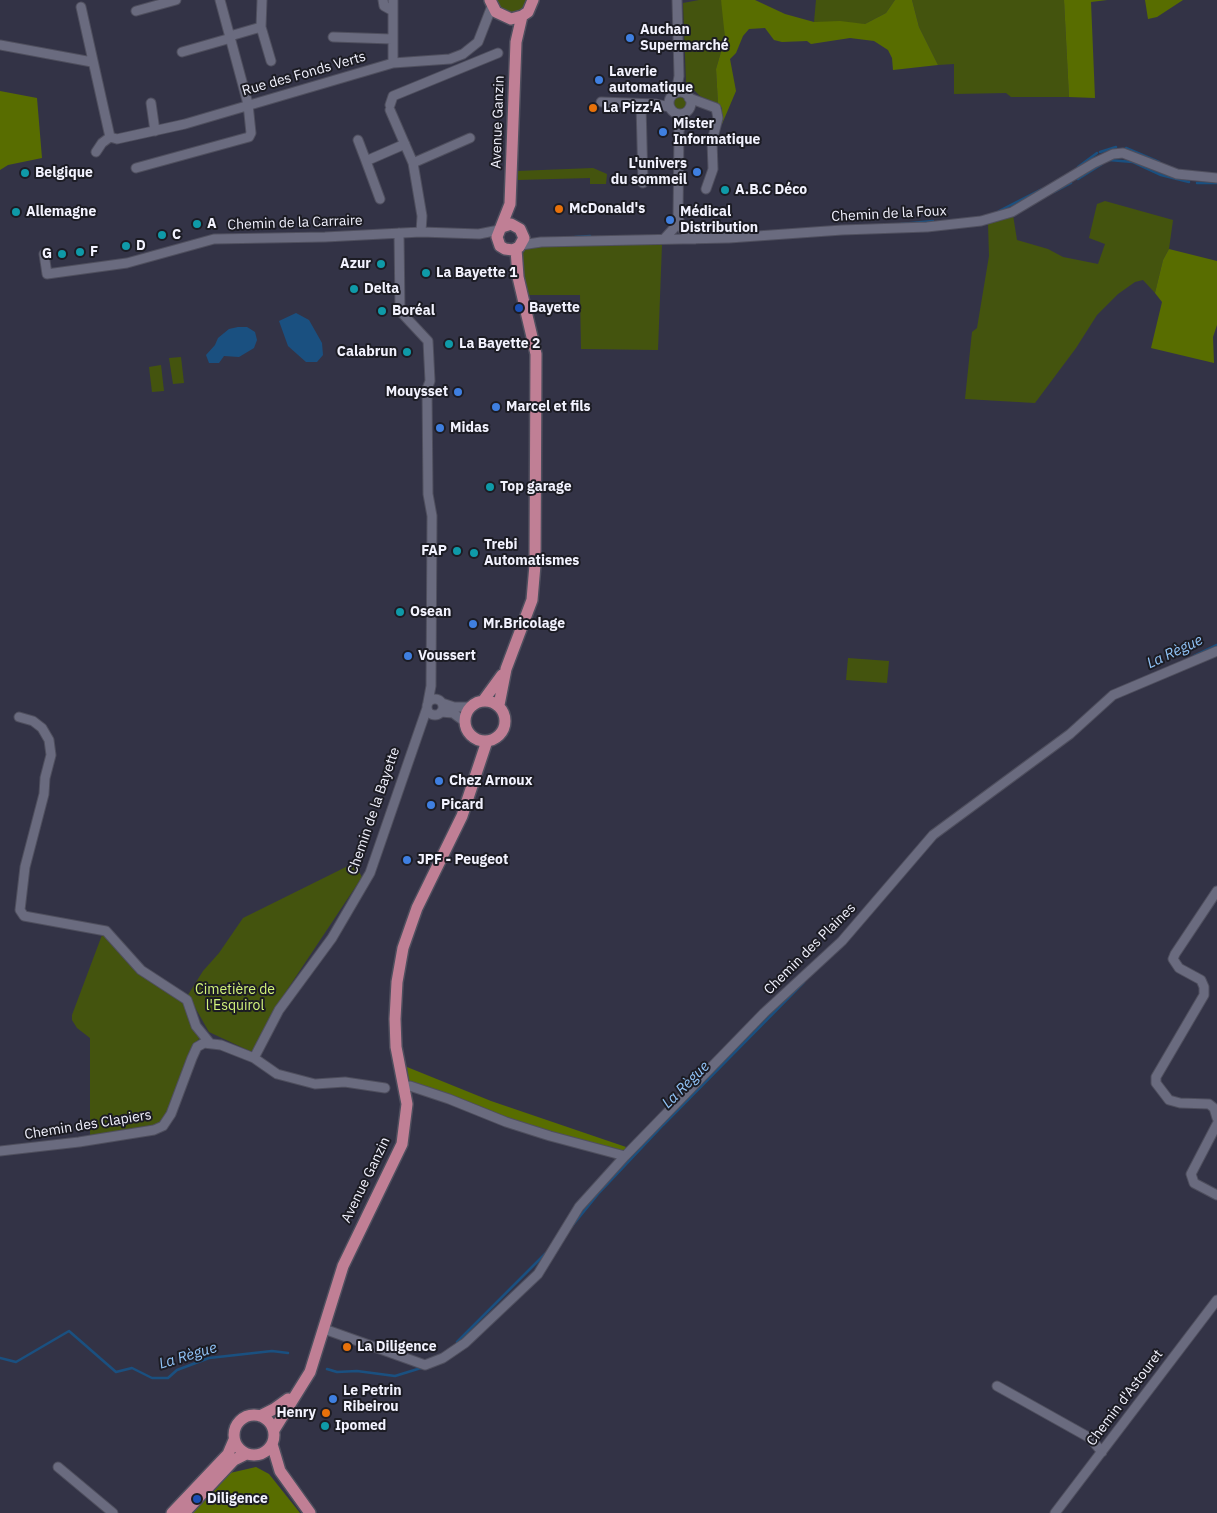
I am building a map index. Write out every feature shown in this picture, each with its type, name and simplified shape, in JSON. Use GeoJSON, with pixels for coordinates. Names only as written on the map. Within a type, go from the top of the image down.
{"type":"FeatureCollection","features":[{"type":"Feature","properties":{"kind":"main road"},"geometry":{"type":"LineString","coordinates":[[503,17],[522,16],[528,12],[533,0]]}},
{"type":"Feature","properties":{"kind":"main road","name":"Avenue Ganzin"},"geometry":{"type":"LineString","coordinates":[[491,3],[503,17],[516,42]]}},
{"type":"Feature","properties":{"kind":"main road","name":"Avenue Ganzin"},"geometry":{"type":"LineString","coordinates":[[510,237],[516,42],[522,16]]}},
{"type":"Feature","properties":{"kind":"main road"},"geometry":{"type":"LineString","coordinates":[[506,669],[483,700],[470,707],[465,722],[466,728],[474,738],[487,741],[499,736],[505,726],[505,717],[499,706],[506,669],[527,617],[534,582],[535,413],[530,351],[510,237]]}},
{"type":"Feature","properties":{"kind":"main road"},"geometry":{"type":"LineString","coordinates":[[483,700],[499,706]]}},
{"type":"Feature","properties":{"kind":"main road","name":"Avenue Ganzin"},"geometry":{"type":"LineString","coordinates":[[474,738],[475,774]]}},
{"type":"Feature","properties":{"kind":"main road","name":"Avenue Ganzin"},"geometry":{"type":"LineString","coordinates":[[274,1430],[310,1372],[343,1266],[354,1240],[397,1158],[402,1144],[407,1116],[405,1087],[396,1046],[395,1019],[396,992],[403,948],[418,908],[462,816],[487,741]]}},
{"type":"Feature","properties":{"kind":"main road","name":"Avenue Ganzin"},"geometry":{"type":"LineString","coordinates":[[260,1416],[274,1410],[295,1394]]}},
{"type":"Feature","properties":{"kind":"main road"},"geometry":{"type":"LineString","coordinates":[[172,1513],[228,1454],[234,1440],[235,1428],[242,1419],[254,1415],[266,1419],[274,1430],[272,1444],[280,1471],[310,1513]]}},
{"type":"Feature","properties":{"kind":"main road"},"geometry":{"type":"LineString","coordinates":[[234,1440],[237,1446],[280,1471]]}},
{"type":"Feature","properties":{"kind":"main road"},"geometry":{"type":"LineString","coordinates":[[184,1513],[234,1460],[266,1452],[272,1444]]}},
{"type":"Feature","properties":{"kind":"street"},"geometry":{"type":"LineString","coordinates":[[136,11],[176,0]]}},
{"type":"Feature","properties":{"kind":"street"},"geometry":{"type":"LineString","coordinates":[[136,168],[249,137],[251,133],[248,106],[220,0]]}},
{"type":"Feature","properties":{"kind":"street"},"geometry":{"type":"LineString","coordinates":[[262,0],[262,28],[272,61]]}},
{"type":"Feature","properties":{"kind":"street"},"geometry":{"type":"LineString","coordinates":[[383,0],[384,6],[393,11]]}},
{"type":"Feature","properties":{"kind":"street"},"geometry":{"type":"LineString","coordinates":[[393,0],[393,64]]}},
{"type":"Feature","properties":{"kind":"street"},"geometry":{"type":"LineString","coordinates":[[669,239],[678,218],[680,103],[677,0]]}},
{"type":"Feature","properties":{"kind":"street"},"geometry":{"type":"LineString","coordinates":[[468,65],[463,54],[478,42],[488,19],[491,3]]}},
{"type":"Feature","properties":{"kind":"street"},"geometry":{"type":"LineString","coordinates":[[81,7],[110,138],[102,143],[96,152]]}},
{"type":"Feature","properties":{"kind":"street"},"geometry":{"type":"LineString","coordinates":[[488,19],[503,17]]}},
{"type":"Feature","properties":{"kind":"street"},"geometry":{"type":"LineString","coordinates":[[182,52],[262,28]]}},
{"type":"Feature","properties":{"kind":"street"},"geometry":{"type":"LineString","coordinates":[[333,37],[392,39]]}},
{"type":"Feature","properties":{"kind":"street"},"geometry":{"type":"LineString","coordinates":[[0,45],[92,62]]}},
{"type":"Feature","properties":{"kind":"street"},"geometry":{"type":"LineString","coordinates":[[420,232],[422,216],[413,163],[390,107],[393,96],[498,52]]}},
{"type":"Feature","properties":{"kind":"street","name":"Rue des Fonds Verts"},"geometry":{"type":"LineString","coordinates":[[110,138],[117,139],[155,131],[393,64],[450,59],[463,54]]}},
{"type":"Feature","properties":{"kind":"street"},"geometry":{"type":"LineString","coordinates":[[601,102],[641,104],[701,103],[709,104],[716,108],[718,118],[712,141],[712,177],[706,189]]}},
{"type":"Feature","properties":{"kind":"street"},"geometry":{"type":"LineString","coordinates":[[151,103],[155,131]]}},
{"type":"Feature","properties":{"kind":"street"},"geometry":{"type":"LineString","coordinates":[[641,104],[643,183]]}},
{"type":"Feature","properties":{"kind":"street"},"geometry":{"type":"LineString","coordinates":[[413,163],[470,138]]}},
{"type":"Feature","properties":{"kind":"street"},"geometry":{"type":"LineString","coordinates":[[358,140],[380,199]]}},
{"type":"Feature","properties":{"kind":"street"},"geometry":{"type":"LineString","coordinates":[[366,161],[405,144]]}},
{"type":"Feature","properties":{"kind":"street","name":"Chemin de la Foux"},"geometry":{"type":"LineString","coordinates":[[510,237],[541,242],[691,239],[927,227],[981,221],[1012,212],[1094,163],[1113,154],[1130,154],[1177,174],[1217,178]]}},
{"type":"Feature","properties":{"kind":"street"},"geometry":{"type":"LineString","coordinates":[[678,218],[682,228],[691,239]]}},
{"type":"Feature","properties":{"kind":"street"},"geometry":{"type":"LineString","coordinates":[[669,239],[682,228]]}},
{"type":"Feature","properties":{"kind":"street","name":"Chemin de la Carraire"},"geometry":{"type":"LineString","coordinates":[[44,254],[47,274],[127,263],[214,239],[325,238],[420,232],[510,237]]}},
{"type":"Feature","properties":{"kind":"street"},"geometry":{"type":"LineString","coordinates":[[399,233],[400,312],[428,341],[430,381],[427,389],[428,494],[432,516],[431,686],[434,706]]}},
{"type":"Feature","properties":{"kind":"street","name":"Chemin des Plaines"},"geometry":{"type":"LineString","coordinates":[[324,1329],[426,1365],[443,1358],[465,1343],[538,1274],[578,1207],[764,1013],[842,941],[933,835],[1070,734],[1113,695],[1217,651]]}},
{"type":"Feature","properties":{"kind":"street"},"geometry":{"type":"LineString","coordinates":[[434,706],[470,707]]}},
{"type":"Feature","properties":{"kind":"street"},"geometry":{"type":"LineString","coordinates":[[434,706],[453,714],[465,722]]}},
{"type":"Feature","properties":{"kind":"street","name":"Chemin de la Bayette"},"geometry":{"type":"LineString","coordinates":[[254,1058],[279,1010],[332,938],[370,874],[420,723],[434,706]]}},
{"type":"Feature","properties":{"kind":"street"},"geometry":{"type":"LineString","coordinates":[[19,717],[33,721],[42,728],[49,740],[51,755],[46,772],[44,794],[25,867],[20,910],[24,916],[106,931],[141,970],[186,1000],[196,1026],[209,1042],[254,1058],[277,1074],[315,1084],[345,1082],[386,1088]]}},
{"type":"Feature","properties":{"kind":"street"},"geometry":{"type":"LineString","coordinates":[[1217,891],[1173,959],[1179,968],[1201,980],[1204,987],[1204,995],[1156,1077],[1156,1083],[1169,1100],[1180,1103],[1209,1104],[1214,1108],[1217,1118]]}},
{"type":"Feature","properties":{"kind":"street","name":"Chemin des Clapiers"},"geometry":{"type":"LineString","coordinates":[[0,1151],[79,1142],[154,1130],[163,1126],[171,1114],[197,1047],[209,1042]]}},
{"type":"Feature","properties":{"kind":"street"},"geometry":{"type":"LineString","coordinates":[[405,1087],[410,1086],[457,1101],[506,1122],[550,1136],[626,1156]]}},
{"type":"Feature","properties":{"kind":"street"},"geometry":{"type":"LineString","coordinates":[[1217,1124],[1191,1174],[1194,1183],[1217,1195]]}},
{"type":"Feature","properties":{"kind":"street","name":"Chemin d'Astouret"},"geometry":{"type":"LineString","coordinates":[[1055,1513],[1217,1300]]}},
{"type":"Feature","properties":{"kind":"street"},"geometry":{"type":"LineString","coordinates":[[997,1386],[1090,1438],[1102,1452]]}},
{"type":"Feature","properties":{"kind":"street"},"geometry":{"type":"LineString","coordinates":[[58,1467],[113,1513]]}},
{"type":"Feature","properties":{"kind":"green space"},"geometry":{"type":"Polygon","coordinates":[[[496,0],[527,0],[521,11],[511,13],[502,10],[496,0]]]}},
{"type":"Feature","properties":{"kind":"green space"},"geometry":{"type":"Polygon","coordinates":[[[699,0],[721,0],[723,6],[725,38],[716,69],[718,104],[700,96],[686,82],[683,3],[699,0]]]}},
{"type":"Feature","properties":{"kind":"green space"},"geometry":{"type":"Polygon","coordinates":[[[721,0],[755,0],[785,14],[814,22],[840,21],[865,24],[886,13],[895,0],[912,0],[919,27],[938,65],[893,70],[892,58],[888,50],[874,41],[850,38],[811,44],[807,41],[782,42],[774,40],[765,28],[749,29],[743,36],[736,53],[730,59],[736,91],[722,124],[722,108],[718,104],[716,69],[725,38],[721,0]]]}},
{"type":"Feature","properties":{"kind":"green space"},"geometry":{"type":"Polygon","coordinates":[[[816,0],[895,0],[886,13],[865,24],[814,22],[816,0]]]}},
{"type":"Feature","properties":{"kind":"green space"},"geometry":{"type":"Polygon","coordinates":[[[912,0],[1064,0],[1069,97],[1011,97],[1006,93],[954,94],[954,64],[938,65],[919,27],[912,0]]]}},
{"type":"Feature","properties":{"kind":"green space"},"geometry":{"type":"Polygon","coordinates":[[[1064,0],[1107,0],[1091,2],[1095,98],[1069,97],[1064,0]]]}},
{"type":"Feature","properties":{"kind":"green space"},"geometry":{"type":"Polygon","coordinates":[[[1145,0],[1183,0],[1157,17],[1148,19],[1145,0]]]}},
{"type":"Feature","properties":{"kind":"green space"},"geometry":{"type":"Polygon","coordinates":[[[0,91],[37,98],[42,158],[8,165],[0,170],[0,91]]]}},
{"type":"Feature","properties":{"kind":"green space"},"geometry":{"type":"Polygon","coordinates":[[[680,95],[688,103],[680,111],[672,103],[680,95]]]}},
{"type":"Feature","properties":{"kind":"green space"},"geometry":{"type":"Polygon","coordinates":[[[593,168],[607,174],[606,184],[590,184],[590,178],[517,180],[517,171],[593,168]]]}},
{"type":"Feature","properties":{"kind":"green space"},"geometry":{"type":"Polygon","coordinates":[[[1105,201],[1173,220],[1169,249],[1163,260],[1155,293],[1143,280],[1135,282],[1118,294],[1097,315],[1076,348],[1035,403],[965,399],[972,332],[977,328],[989,256],[988,223],[1013,215],[1017,240],[1048,249],[1063,257],[1098,264],[1105,244],[1089,238],[1097,204],[1105,201]]]}},
{"type":"Feature","properties":{"kind":"green space"},"geometry":{"type":"Polygon","coordinates":[[[662,244],[658,350],[581,349],[580,295],[525,295],[519,260],[525,250],[531,247],[662,244]]]}},
{"type":"Feature","properties":{"kind":"green space"},"geometry":{"type":"Polygon","coordinates":[[[1169,249],[1217,261],[1217,325],[1213,337],[1214,363],[1151,348],[1162,302],[1155,293],[1163,260],[1169,249]]]}},
{"type":"Feature","properties":{"kind":"green space"},"geometry":{"type":"Polygon","coordinates":[[[181,357],[184,383],[173,384],[169,358],[181,357]]]}},
{"type":"Feature","properties":{"kind":"green space"},"geometry":{"type":"Polygon","coordinates":[[[161,365],[164,391],[152,392],[149,367],[161,365]]]}},
{"type":"Feature","properties":{"kind":"green space"},"geometry":{"type":"Polygon","coordinates":[[[848,658],[889,661],[887,683],[846,680],[848,658]]]}},
{"type":"Feature","properties":{"kind":"green space","name":"Cimetière de l'Esquirol"},"geometry":{"type":"Polygon","coordinates":[[[354,863],[362,877],[283,996],[252,1052],[209,1032],[188,995],[203,971],[219,953],[243,918],[354,863]]]}},
{"type":"Feature","properties":{"kind":"green space"},"geometry":{"type":"Polygon","coordinates":[[[113,933],[122,941],[143,970],[179,992],[205,1031],[195,1044],[165,1120],[150,1130],[90,1136],[90,1038],[77,1028],[72,1020],[72,1015],[102,935],[113,933]]]}},
{"type":"Feature","properties":{"kind":"green space"},"geometry":{"type":"Polygon","coordinates":[[[407,1067],[491,1101],[626,1147],[620,1158],[595,1153],[459,1104],[409,1090],[407,1067]]]}},
{"type":"Feature","properties":{"kind":"green space"},"geometry":{"type":"Polygon","coordinates":[[[256,1467],[269,1474],[300,1513],[189,1513],[230,1473],[256,1467]]]}},
{"type":"Feature","properties":{"kind":"water"},"geometry":{"type":"Polygon","coordinates":[[[296,313],[309,320],[322,343],[323,355],[317,362],[306,362],[288,346],[279,321],[296,313]]]}},
{"type":"Feature","properties":{"kind":"water"},"geometry":{"type":"Polygon","coordinates":[[[247,327],[255,332],[257,340],[254,348],[239,357],[224,356],[219,363],[209,363],[206,355],[215,345],[218,338],[229,329],[247,327]]]}},
{"type":"Feature","properties":{"kind":"waterway"},"geometry":{"type":"LineString","coordinates":[[1100,152],[1116,147]]}},
{"type":"Feature","properties":{"kind":"waterway"},"geometry":{"type":"LineString","coordinates":[[1126,148],[1159,162]]}},
{"type":"Feature","properties":{"kind":"waterway"},"geometry":{"type":"LineString","coordinates":[[1078,167],[1097,153]]}},
{"type":"Feature","properties":{"kind":"waterway"},"geometry":{"type":"LineString","coordinates":[[1109,160],[1133,162],[1161,175],[1189,182]]}},
{"type":"Feature","properties":{"kind":"waterway"},"geometry":{"type":"LineString","coordinates":[[1078,179],[1102,164]]}},
{"type":"Feature","properties":{"kind":"waterway"},"geometry":{"type":"LineString","coordinates":[[1054,192],[1071,183]]}},
{"type":"Feature","properties":{"kind":"waterway"},"geometry":{"type":"LineString","coordinates":[[1197,183],[1217,183]]}},
{"type":"Feature","properties":{"kind":"waterway"},"geometry":{"type":"LineString","coordinates":[[999,211],[1042,189]]}},
{"type":"Feature","properties":{"kind":"waterway"},"geometry":{"type":"LineString","coordinates":[[901,224],[933,221]]}},
{"type":"Feature","properties":{"kind":"waterway"},"geometry":{"type":"LineString","coordinates":[[709,234],[743,233]]}},
{"type":"Feature","properties":{"kind":"waterway"},"geometry":{"type":"LineString","coordinates":[[575,237],[590,236]]}},
{"type":"Feature","properties":{"kind":"waterway","name":"La Règue"},"geometry":{"type":"LineString","coordinates":[[1194,656],[1217,645]]}},
{"type":"Feature","properties":{"kind":"waterway","name":"La Règue"},"geometry":{"type":"LineString","coordinates":[[572,1226],[598,1194],[663,1125],[804,982]]}},
{"type":"Feature","properties":{"kind":"waterway","name":"La Règue"},"geometry":{"type":"LineString","coordinates":[[457,1342],[546,1253]]}},
{"type":"Feature","properties":{"kind":"waterway","name":"La Règue"},"geometry":{"type":"LineString","coordinates":[[0,1358],[16,1362],[69,1331],[116,1372],[132,1368],[152,1378],[168,1378],[177,1370],[209,1358],[272,1351],[288,1353]]}},
{"type":"Feature","properties":{"kind":"waterway","name":"La Règue"},"geometry":{"type":"LineString","coordinates":[[327,1369],[337,1372],[357,1371],[395,1376],[421,1368]]}},
{"type":"Feature","properties":{"kind":"place","name":"Auchan Supermarché"},"geometry":{"type":"Point","coordinates":[630,38]}},
{"type":"Feature","properties":{"kind":"place","name":"Laverie automatique"},"geometry":{"type":"Point","coordinates":[599,80]}},
{"type":"Feature","properties":{"kind":"place","name":"La Pizz'A"},"geometry":{"type":"Point","coordinates":[593,108]}},
{"type":"Feature","properties":{"kind":"place","name":"Mister Informatique"},"geometry":{"type":"Point","coordinates":[663,132]}},
{"type":"Feature","properties":{"kind":"place","name":"L'univers du sommeil"},"geometry":{"type":"Point","coordinates":[697,172]}},
{"type":"Feature","properties":{"kind":"place","name":"Belgique"},"geometry":{"type":"Point","coordinates":[25,173]}},
{"type":"Feature","properties":{"kind":"place","name":"A.B.C Déco"},"geometry":{"type":"Point","coordinates":[725,190]}},
{"type":"Feature","properties":{"kind":"place","name":"McDonald's"},"geometry":{"type":"Point","coordinates":[559,209]}},
{"type":"Feature","properties":{"kind":"place","name":"Allemagne"},"geometry":{"type":"Point","coordinates":[16,212]}},
{"type":"Feature","properties":{"kind":"place","name":"Médical Distribution"},"geometry":{"type":"Point","coordinates":[670,220]}},
{"type":"Feature","properties":{"kind":"place","name":"A"},"geometry":{"type":"Point","coordinates":[197,224]}},
{"type":"Feature","properties":{"kind":"place","name":"C"},"geometry":{"type":"Point","coordinates":[162,235]}},
{"type":"Feature","properties":{"kind":"place","name":"D"},"geometry":{"type":"Point","coordinates":[126,246]}},
{"type":"Feature","properties":{"kind":"place","name":"F"},"geometry":{"type":"Point","coordinates":[80,252]}},
{"type":"Feature","properties":{"kind":"place","name":"G"},"geometry":{"type":"Point","coordinates":[62,254]}},
{"type":"Feature","properties":{"kind":"place","name":"Azur"},"geometry":{"type":"Point","coordinates":[381,264]}},
{"type":"Feature","properties":{"kind":"place","name":"La Bayette 1"},"geometry":{"type":"Point","coordinates":[426,273]}},
{"type":"Feature","properties":{"kind":"place","name":"Delta"},"geometry":{"type":"Point","coordinates":[354,289]}},
{"type":"Feature","properties":{"kind":"place","name":"Bayette"},"geometry":{"type":"Point","coordinates":[519,308]}},
{"type":"Feature","properties":{"kind":"place","name":"Boréal"},"geometry":{"type":"Point","coordinates":[382,311]}},
{"type":"Feature","properties":{"kind":"place","name":"La Bayette 2"},"geometry":{"type":"Point","coordinates":[449,344]}},
{"type":"Feature","properties":{"kind":"place","name":"Calabrun"},"geometry":{"type":"Point","coordinates":[407,352]}},
{"type":"Feature","properties":{"kind":"place","name":"Mouysset"},"geometry":{"type":"Point","coordinates":[458,392]}},
{"type":"Feature","properties":{"kind":"place","name":"Marcel et fils"},"geometry":{"type":"Point","coordinates":[496,407]}},
{"type":"Feature","properties":{"kind":"place","name":"Midas"},"geometry":{"type":"Point","coordinates":[440,428]}},
{"type":"Feature","properties":{"kind":"place","name":"Top garage"},"geometry":{"type":"Point","coordinates":[490,487]}},
{"type":"Feature","properties":{"kind":"place","name":"FAP"},"geometry":{"type":"Point","coordinates":[457,551]}},
{"type":"Feature","properties":{"kind":"place","name":"Trebi Automatismes"},"geometry":{"type":"Point","coordinates":[474,553]}},
{"type":"Feature","properties":{"kind":"place","name":"Osean"},"geometry":{"type":"Point","coordinates":[400,612]}},
{"type":"Feature","properties":{"kind":"place","name":"Mr.Bricolage"},"geometry":{"type":"Point","coordinates":[473,624]}},
{"type":"Feature","properties":{"kind":"place","name":"Voussert"},"geometry":{"type":"Point","coordinates":[408,656]}},
{"type":"Feature","properties":{"kind":"place","name":"Chez Arnoux"},"geometry":{"type":"Point","coordinates":[439,781]}},
{"type":"Feature","properties":{"kind":"place","name":"Picard"},"geometry":{"type":"Point","coordinates":[431,805]}},
{"type":"Feature","properties":{"kind":"place","name":"JPF - Peugeot"},"geometry":{"type":"Point","coordinates":[407,860]}},
{"type":"Feature","properties":{"kind":"place","name":"La Diligence"},"geometry":{"type":"Point","coordinates":[347,1347]}},
{"type":"Feature","properties":{"kind":"place","name":"Le Petrin Ribeirou"},"geometry":{"type":"Point","coordinates":[333,1399]}},
{"type":"Feature","properties":{"kind":"place","name":"Henry"},"geometry":{"type":"Point","coordinates":[326,1413]}},
{"type":"Feature","properties":{"kind":"place","name":"Ipomed"},"geometry":{"type":"Point","coordinates":[325,1426]}},
{"type":"Feature","properties":{"kind":"place","name":"Diligence"},"geometry":{"type":"Point","coordinates":[197,1499]}}]}
